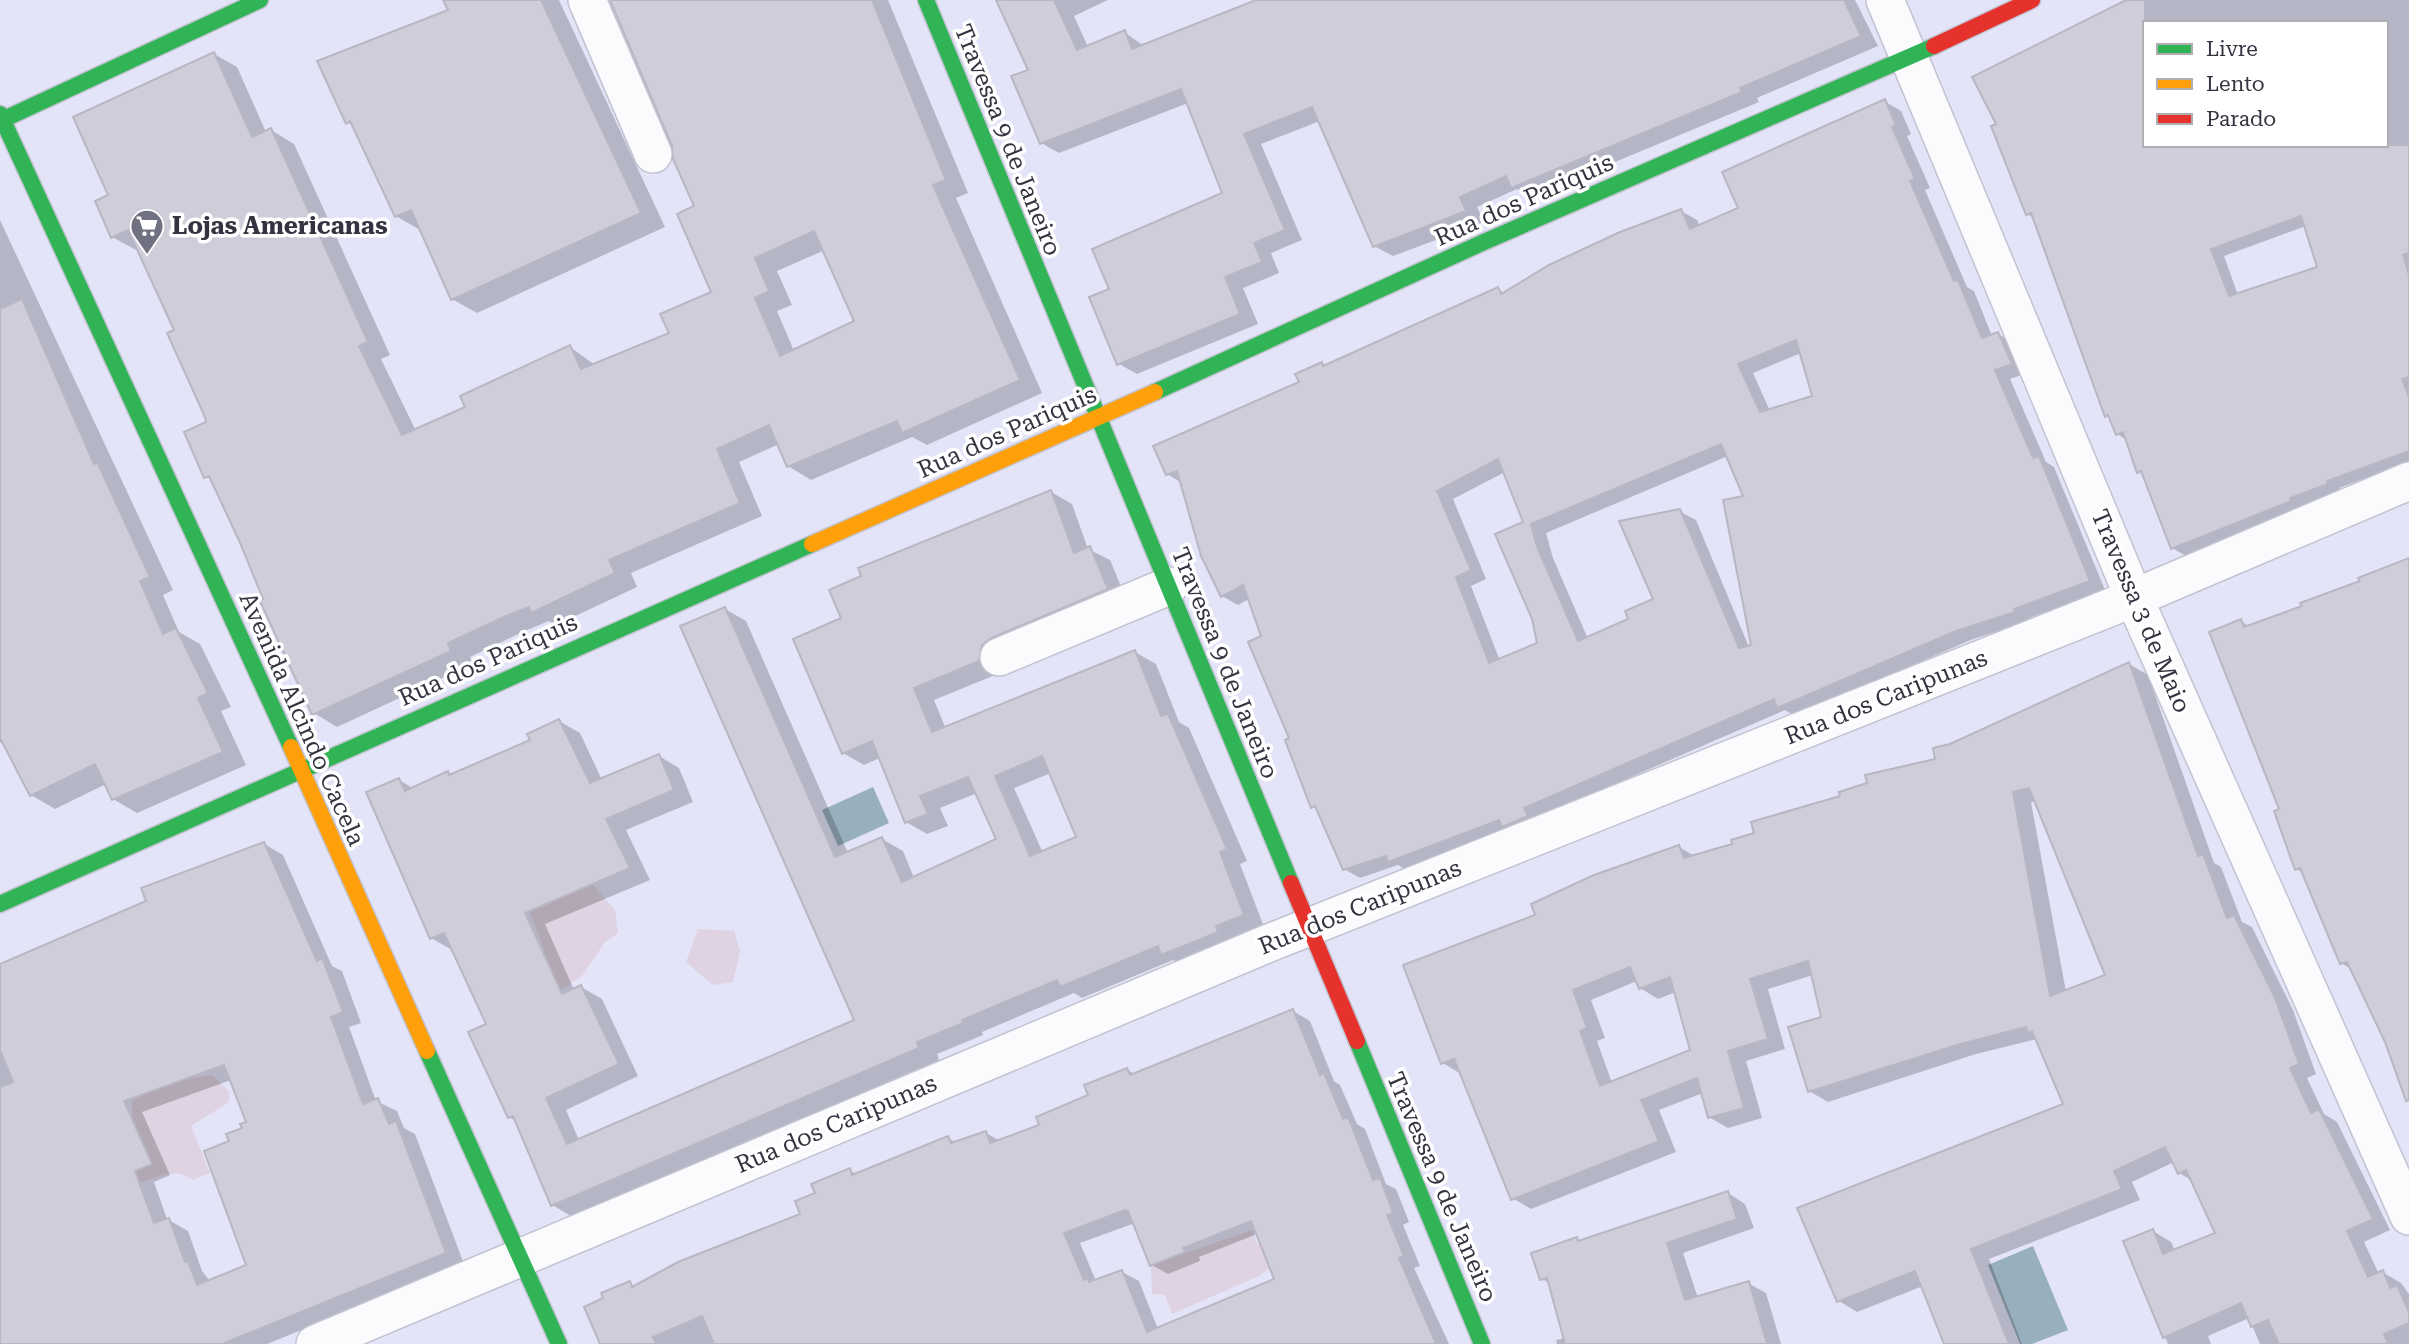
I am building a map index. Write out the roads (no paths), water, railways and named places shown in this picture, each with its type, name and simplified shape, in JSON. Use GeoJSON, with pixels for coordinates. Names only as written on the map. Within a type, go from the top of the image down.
{"type":"FeatureCollection","features":[{"type":"Feature","properties":{"kind":"main road"},"geometry":{"type":"LineString","coordinates":[[1,118],[260,0]]}},
{"type":"Feature","properties":{"kind":"main road","name":"Travessa 9 de Janeiro"},"geometry":{"type":"LineString","coordinates":[[926,0],[1482,1344]]}},
{"type":"Feature","properties":{"kind":"main road","name":"Rua dos Pariquis"},"geometry":{"type":"LineString","coordinates":[[0,904],[301,768],[1097,418],[1484,242],[1911,57],[2032,0]]}},
{"type":"Feature","properties":{"kind":"main road","name":"Avenida Alcindo Cacela"},"geometry":{"type":"LineString","coordinates":[[1,118],[301,768],[559,1344]]}},
{"type":"Feature","properties":{"kind":"street"},"geometry":{"type":"LineString","coordinates":[[587,0],[653,154]]}},
{"type":"Feature","properties":{"kind":"street","name":"Travessa 3 de Maio"},"geometry":{"type":"LineString","coordinates":[[1885,0],[2134,598],[2409,1216]]}},
{"type":"Feature","properties":{"kind":"street","name":"Rua dos Caripunas"},"geometry":{"type":"LineString","coordinates":[[315,1344],[1309,928],[2134,598],[2409,481]]}},
{"type":"Feature","properties":{"kind":"street"},"geometry":{"type":"LineString","coordinates":[[999,657],[1170,586]]}},
{"type":"Feature","properties":{"kind":"water"},"geometry":{"type":"Polygon","coordinates":[[[873,787],[889,823],[838,846],[822,810],[873,787]]]}},
{"type":"Feature","properties":{"kind":"water"},"geometry":{"type":"Polygon","coordinates":[[[2033,1246],[2068,1330],[2032,1344],[2020,1344],[1988,1265],[2033,1246]]]}},
{"type":"Feature","properties":{"kind":"place","name":"Lojas Americanas"},"geometry":{"type":"Point","coordinates":[147,256]}}]}
